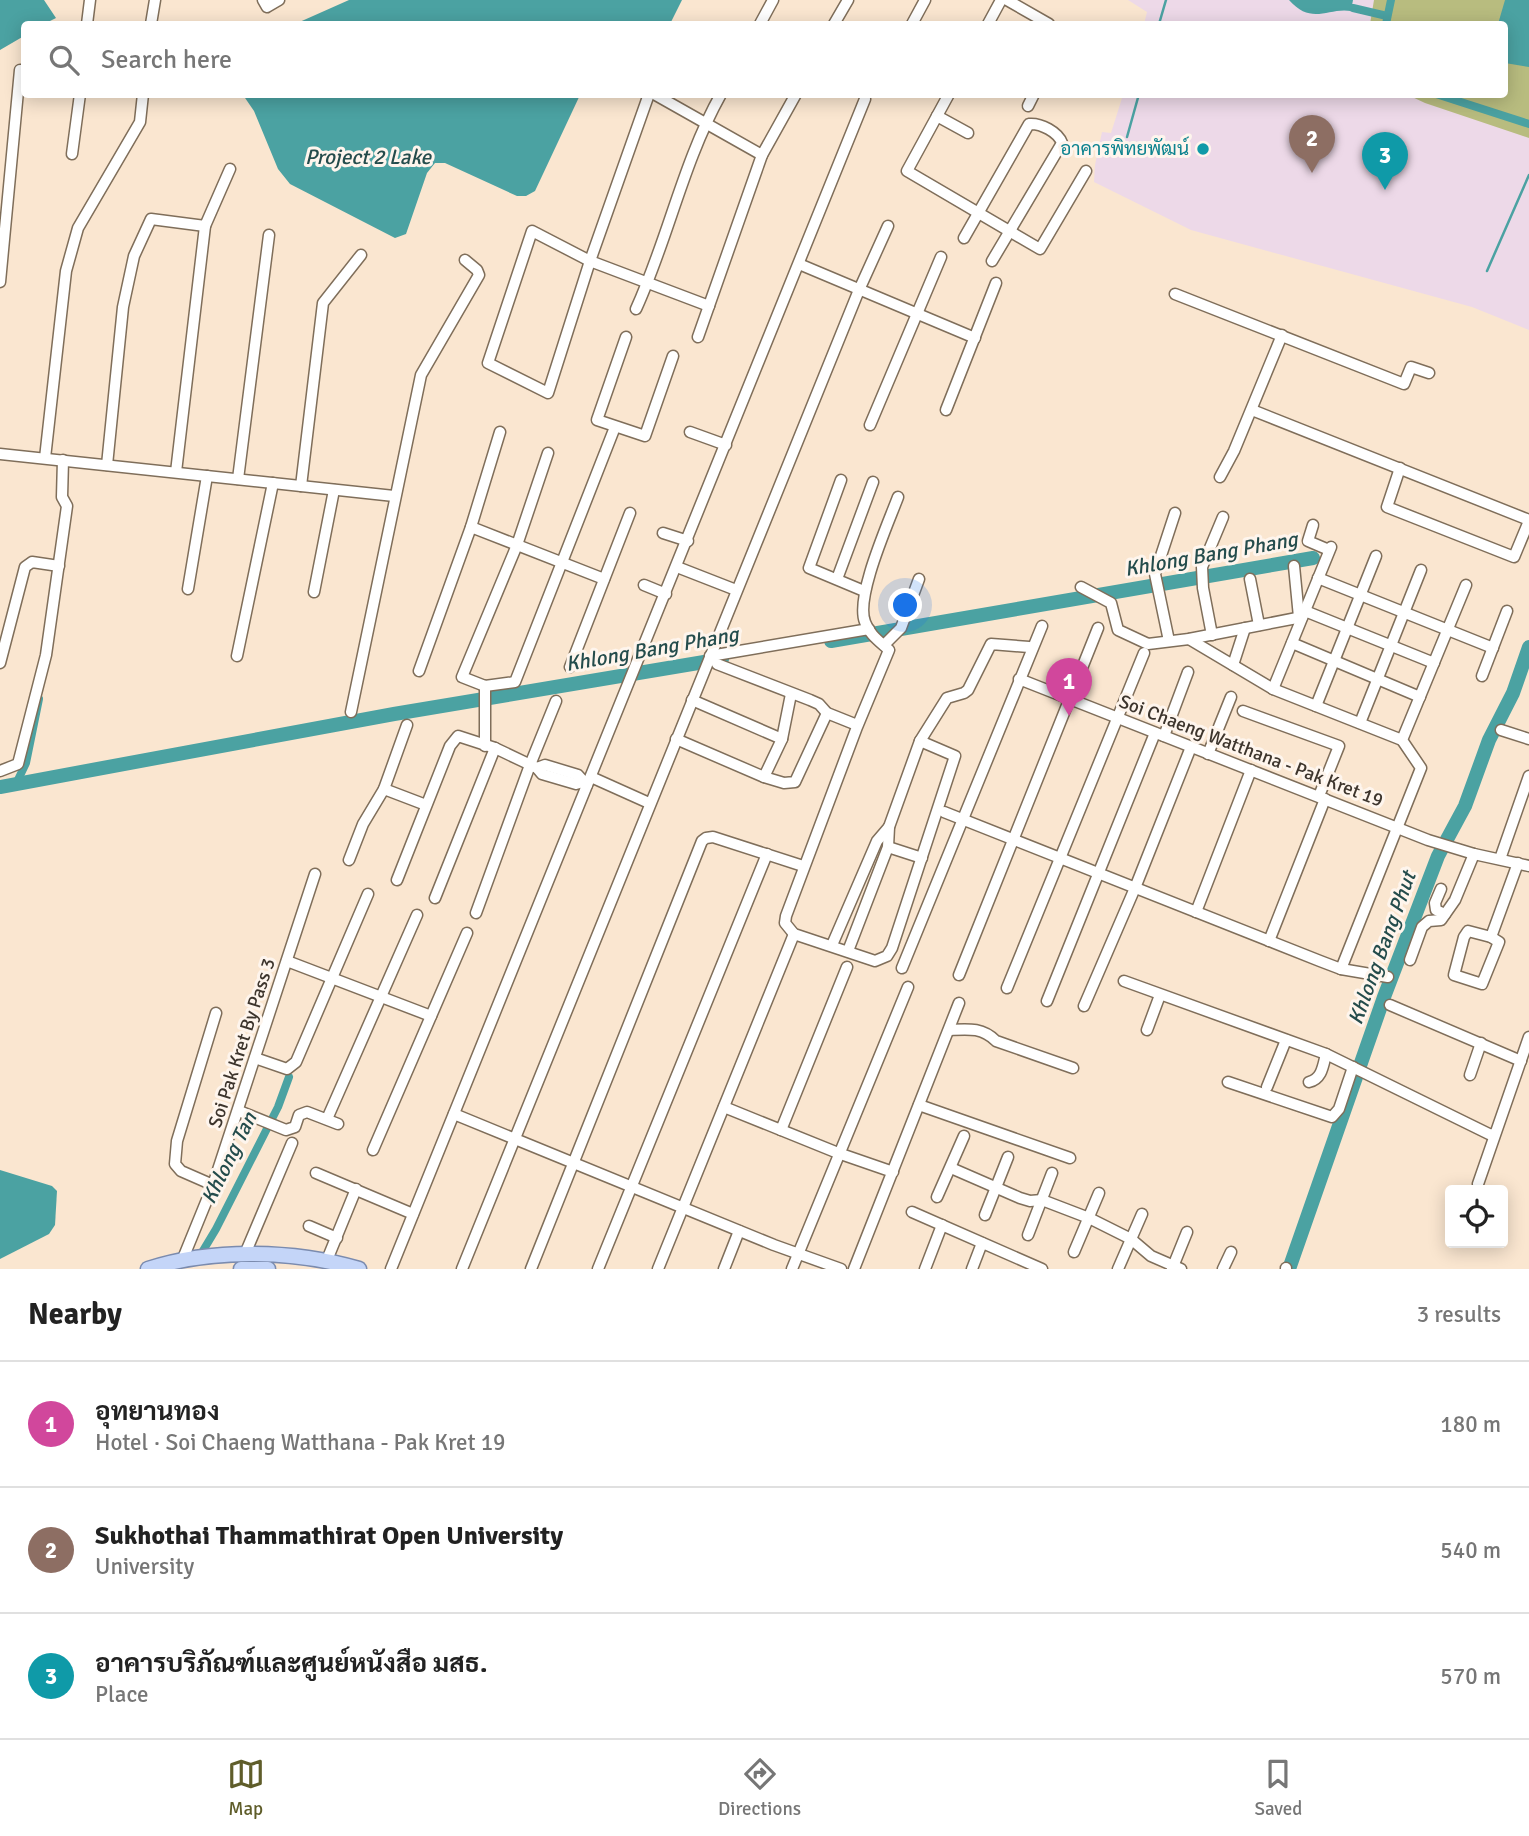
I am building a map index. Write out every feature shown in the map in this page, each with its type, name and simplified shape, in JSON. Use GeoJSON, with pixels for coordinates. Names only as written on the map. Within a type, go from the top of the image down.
{"type":"FeatureCollection","features":[{"type":"Feature","properties":{"kind":"main road"},"geometry":{"type":"LineString","coordinates":[[148,1269],[181,1261],[243,1262],[284,1254],[327,1260],[359,1269]]}},
{"type":"Feature","properties":{"kind":"main road"},"geometry":{"type":"LineString","coordinates":[[243,1262],[268,1269]]}},
{"type":"Feature","properties":{"kind":"street"},"geometry":{"type":"LineString","coordinates":[[87,21],[90,0]]}},
{"type":"Feature","properties":{"kind":"street"},"geometry":{"type":"LineString","coordinates":[[152,21],[155,0]]}},
{"type":"Feature","properties":{"kind":"street"},"geometry":{"type":"LineString","coordinates":[[265,3],[279,0]]}},
{"type":"Feature","properties":{"kind":"street"},"geometry":{"type":"LineString","coordinates":[[762,21],[774,0]]}},
{"type":"Feature","properties":{"kind":"street"},"geometry":{"type":"LineString","coordinates":[[836,21],[848,0]]}},
{"type":"Feature","properties":{"kind":"street"},"geometry":{"type":"LineString","coordinates":[[914,21],[925,0]]}},
{"type":"Feature","properties":{"kind":"street"},"geometry":{"type":"LineString","coordinates":[[990,21],[1001,0]]}},
{"type":"Feature","properties":{"kind":"street"},"geometry":{"type":"LineString","coordinates":[[1007,0],[1044,21]]}},
{"type":"Feature","properties":{"kind":"street"},"geometry":{"type":"LineString","coordinates":[[0,282],[21,70]]}},
{"type":"Feature","properties":{"kind":"street"},"geometry":{"type":"LineString","coordinates":[[72,154],[79,98]]}},
{"type":"Feature","properties":{"kind":"street"},"geometry":{"type":"LineString","coordinates":[[45,458],[66,271],[78,228],[140,122],[143,98]]}},
{"type":"Feature","properties":{"kind":"street"},"geometry":{"type":"LineString","coordinates":[[650,98],[590,261],[548,393],[488,363],[532,231],[590,261],[709,306]]}},
{"type":"Feature","properties":{"kind":"street"},"geometry":{"type":"LineString","coordinates":[[658,98],[762,155]]}},
{"type":"Feature","properties":{"kind":"street"},"geometry":{"type":"LineString","coordinates":[[636,309],[648,283],[705,123],[719,98]]}},
{"type":"Feature","properties":{"kind":"street"},"geometry":{"type":"LineString","coordinates":[[698,337],[762,155],[794,98]]}},
{"type":"Feature","properties":{"kind":"street"},"geometry":{"type":"LineString","coordinates":[[947,98],[907,171],[1040,249],[1086,171]]}},
{"type":"Feature","properties":{"kind":"street"},"geometry":{"type":"LineString","coordinates":[[1028,106],[1032,98]]}},
{"type":"Feature","properties":{"kind":"street"},"geometry":{"type":"LineString","coordinates":[[391,1269],[865,99]]}},
{"type":"Feature","properties":{"kind":"street"},"geometry":{"type":"LineString","coordinates":[[937,116],[968,133]]}},
{"type":"Feature","properties":{"kind":"street"},"geometry":{"type":"LineString","coordinates":[[964,238],[1029,124],[1034,123],[1060,137],[1062,143],[992,261]]}},
{"type":"Feature","properties":{"kind":"street"},"geometry":{"type":"LineString","coordinates":[[176,472],[205,226],[230,169]]}},
{"type":"Feature","properties":{"kind":"street"},"geometry":{"type":"LineString","coordinates":[[107,465],[123,307],[134,256],[151,219],[205,226]]}},
{"type":"Feature","properties":{"kind":"street"},"geometry":{"type":"LineString","coordinates":[[462,1269],[649,803],[692,700],[713,660],[736,590],[888,226]]}},
{"type":"Feature","properties":{"kind":"street"},"geometry":{"type":"LineString","coordinates":[[238,479],[269,235]]}},
{"type":"Feature","properties":{"kind":"street"},"geometry":{"type":"LineString","coordinates":[[300,486],[323,303],[361,256]]}},
{"type":"Feature","properties":{"kind":"street"},"geometry":{"type":"LineString","coordinates":[[870,425],[941,257]]}},
{"type":"Feature","properties":{"kind":"street"},"geometry":{"type":"LineString","coordinates":[[351,712],[421,375],[479,275],[478,270],[466,260]]}},
{"type":"Feature","properties":{"kind":"street"},"geometry":{"type":"LineString","coordinates":[[799,264],[975,338]]}},
{"type":"Feature","properties":{"kind":"street"},"geometry":{"type":"LineString","coordinates":[[946,410],[996,283]]}},
{"type":"Feature","properties":{"kind":"street"},"geometry":{"type":"LineString","coordinates":[[1175,294],[1404,384],[1411,367],[1429,373]]}},
{"type":"Feature","properties":{"kind":"street"},"geometry":{"type":"LineString","coordinates":[[1220,477],[1252,410],[1282,335]]}},
{"type":"Feature","properties":{"kind":"street"},"geometry":{"type":"LineString","coordinates":[[626,337],[597,420],[645,436],[673,356]]}},
{"type":"Feature","properties":{"kind":"street"},"geometry":{"type":"LineString","coordinates":[[1252,410],[1401,468],[1529,521],[1514,556],[1387,507],[1401,468]]}},
{"type":"Feature","properties":{"kind":"street"},"geometry":{"type":"LineString","coordinates":[[548,453],[517,545],[462,677],[485,686],[515,682],[615,427]]}},
{"type":"Feature","properties":{"kind":"street"},"geometry":{"type":"LineString","coordinates":[[419,671],[471,527],[500,432]]}},
{"type":"Feature","properties":{"kind":"street"},"geometry":{"type":"LineString","coordinates":[[690,432],[726,445]]}},
{"type":"Feature","properties":{"kind":"street"},"geometry":{"type":"LineString","coordinates":[[0,454],[394,496]]}},
{"type":"Feature","properties":{"kind":"street"},"geometry":{"type":"LineString","coordinates":[[0,771],[18,764],[46,655],[67,506],[62,497],[64,460]]}},
{"type":"Feature","properties":{"kind":"street"},"geometry":{"type":"LineString","coordinates":[[188,589],[207,476]]}},
{"type":"Feature","properties":{"kind":"street"},"geometry":{"type":"LineString","coordinates":[[841,480],[810,568],[864,591]]}},
{"type":"Feature","properties":{"kind":"street"},"geometry":{"type":"LineString","coordinates":[[837,579],[873,482]]}},
{"type":"Feature","properties":{"kind":"street"},"geometry":{"type":"LineString","coordinates":[[237,656],[272,483]]}},
{"type":"Feature","properties":{"kind":"street"},"geometry":{"type":"LineString","coordinates":[[314,592],[334,490]]}},
{"type":"Feature","properties":{"kind":"street"},"geometry":{"type":"LineString","coordinates":[[898,497],[864,591],[863,619],[873,636],[889,650],[803,866],[786,916],[785,923],[794,934],[876,961],[887,956],[892,948],[955,756],[920,741]]}},
{"type":"Feature","properties":{"kind":"street"},"geometry":{"type":"LineString","coordinates":[[570,667],[630,513]]}},
{"type":"Feature","properties":{"kind":"street"},"geometry":{"type":"LineString","coordinates":[[1170,641],[1155,574],[1175,513]]}},
{"type":"Feature","properties":{"kind":"street"},"geometry":{"type":"LineString","coordinates":[[1212,635],[1202,567],[1223,517]]}},
{"type":"Feature","properties":{"kind":"street"},"geometry":{"type":"LineString","coordinates":[[1273,689],[1330,548],[1308,541],[1313,525]]}},
{"type":"Feature","properties":{"kind":"street"},"geometry":{"type":"LineString","coordinates":[[471,527],[604,579]]}},
{"type":"Feature","properties":{"kind":"street"},"geometry":{"type":"LineString","coordinates":[[663,533],[688,541]]}},
{"type":"Feature","properties":{"kind":"street"},"geometry":{"type":"LineString","coordinates":[[1316,706],[1377,556]]}},
{"type":"Feature","properties":{"kind":"street"},"geometry":{"type":"LineString","coordinates":[[0,663],[25,567],[32,562],[59,566]]}},
{"type":"Feature","properties":{"kind":"street"},"geometry":{"type":"LineString","coordinates":[[1294,566],[1302,615]]}},
{"type":"Feature","properties":{"kind":"street"},"geometry":{"type":"LineString","coordinates":[[677,567],[736,590]]}},
{"type":"Feature","properties":{"kind":"street"},"geometry":{"type":"LineString","coordinates":[[1360,723],[1421,570]]}},
{"type":"Feature","properties":{"kind":"street"},"geometry":{"type":"LineString","coordinates":[[1318,578],[1493,648]]}},
{"type":"Feature","properties":{"kind":"street"},"geometry":{"type":"LineString","coordinates":[[884,645],[902,626],[919,579]]}},
{"type":"Feature","properties":{"kind":"street"},"geometry":{"type":"LineString","coordinates":[[1250,579],[1259,625]]}},
{"type":"Feature","properties":{"kind":"street"},"geometry":{"type":"LineString","coordinates":[[644,585],[666,594]]}},
{"type":"Feature","properties":{"kind":"street"},"geometry":{"type":"LineString","coordinates":[[1402,740],[1466,585]]}},
{"type":"Feature","properties":{"kind":"street"},"geometry":{"type":"LineString","coordinates":[[1081,587],[1111,604],[1118,630],[1148,644],[1212,635],[1302,615],[1348,628],[1434,663]]}},
{"type":"Feature","properties":{"kind":"street"},"geometry":{"type":"LineString","coordinates":[[1482,676],[1507,611]]}},
{"type":"Feature","properties":{"kind":"street"},"geometry":{"type":"LineString","coordinates":[[902,968],[1042,626]]}},
{"type":"Feature","properties":{"kind":"street"},"geometry":{"type":"LineString","coordinates":[[959,975],[1098,628]]}},
{"type":"Feature","properties":{"kind":"street"},"geometry":{"type":"LineString","coordinates":[[1233,665],[1245,628]]}},
{"type":"Feature","properties":{"kind":"street"},"geometry":{"type":"LineString","coordinates":[[713,660],[869,629]]}},
{"type":"Feature","properties":{"kind":"street"},"geometry":{"type":"LineString","coordinates":[[1189,639],[1273,689],[1402,740],[1421,768],[1341,969]]}},
{"type":"Feature","properties":{"kind":"street"},"geometry":{"type":"LineString","coordinates":[[1292,643],[1420,696]]}},
{"type":"Feature","properties":{"kind":"street"},"geometry":{"type":"LineString","coordinates":[[848,951],[888,847],[889,827],[920,741],[947,698],[968,690],[991,644],[1029,647]]}},
{"type":"Feature","properties":{"kind":"street"},"geometry":{"type":"LineString","coordinates":[[1007,988],[1144,653]]}},
{"type":"Feature","properties":{"kind":"street"},"geometry":{"type":"LineString","coordinates":[[713,660],[819,704],[827,713],[858,725]]}},
{"type":"Feature","properties":{"kind":"street"},"geometry":{"type":"LineString","coordinates":[[1047,1001],[1098,874],[1188,673]]}},
{"type":"Feature","properties":{"kind":"street","name":"Soi Chaeng Watthana - Pak Kret 19"},"geometry":{"type":"LineString","coordinates":[[1019,679],[1428,840],[1474,854],[1524,864]]}},
{"type":"Feature","properties":{"kind":"street"},"geometry":{"type":"LineString","coordinates":[[435,898],[490,747],[485,686]]}},
{"type":"Feature","properties":{"kind":"street"},"geometry":{"type":"LineString","coordinates":[[764,777],[782,739],[791,694]]}},
{"type":"Feature","properties":{"kind":"street"},"geometry":{"type":"LineString","coordinates":[[1208,754],[1231,697]]}},
{"type":"Feature","properties":{"kind":"street"},"geometry":{"type":"LineString","coordinates":[[692,700],[782,739]]}},
{"type":"Feature","properties":{"kind":"street"},"geometry":{"type":"LineString","coordinates":[[476,913],[556,701]]}},
{"type":"Feature","properties":{"kind":"street"},"geometry":{"type":"LineString","coordinates":[[1243,711],[1339,746],[1269,941]]}},
{"type":"Feature","properties":{"kind":"street"},"geometry":{"type":"LineString","coordinates":[[676,739],[764,777],[784,783],[795,782],[827,713]]}},
{"type":"Feature","properties":{"kind":"street"},"geometry":{"type":"LineString","coordinates":[[349,860],[363,824],[384,789],[407,725]]}},
{"type":"Feature","properties":{"kind":"street"},"geometry":{"type":"LineString","coordinates":[[1500,730],[1529,739]]}},
{"type":"Feature","properties":{"kind":"street"},"geometry":{"type":"LineString","coordinates":[[397,880],[453,740],[458,736],[533,766],[545,765],[578,775],[587,781],[649,803]]}},
{"type":"Feature","properties":{"kind":"street"},"geometry":{"type":"LineString","coordinates":[[1084,1006],[1191,747]]}},
{"type":"Feature","properties":{"kind":"street"},"geometry":{"type":"LineString","coordinates":[[1196,912],[1251,770]]}},
{"type":"Feature","properties":{"kind":"street"},"geometry":{"type":"LineString","coordinates":[[1500,859],[1529,776]]}},
{"type":"Feature","properties":{"kind":"street"},"geometry":{"type":"LineString","coordinates":[[384,789],[426,805]]}},
{"type":"Feature","properties":{"kind":"street"},"geometry":{"type":"LineString","coordinates":[[944,812],[1341,969],[1388,977]]}},
{"type":"Feature","properties":{"kind":"street"},"geometry":{"type":"LineString","coordinates":[[832,945],[877,841],[889,827]]}},
{"type":"Feature","properties":{"kind":"street"},"geometry":{"type":"LineString","coordinates":[[531,1269],[702,841],[713,837],[803,866]]}},
{"type":"Feature","properties":{"kind":"street"},"geometry":{"type":"LineString","coordinates":[[888,847],[922,858]]}},
{"type":"Feature","properties":{"kind":"street"},"geometry":{"type":"LineString","coordinates":[[598,1269],[766,854]]}},
{"type":"Feature","properties":{"kind":"street"},"geometry":{"type":"LineString","coordinates":[[1410,960],[1422,927],[1429,921],[1441,920],[1467,876],[1474,854]]}},
{"type":"Feature","properties":{"kind":"street"},"geometry":{"type":"LineString","coordinates":[[1491,937],[1524,864]]}},
{"type":"Feature","properties":{"kind":"street","name":"Soi Pak Kret By Pass 3"},"geometry":{"type":"LineString","coordinates":[[181,1261],[214,1185],[315,874]]}},
{"type":"Feature","properties":{"kind":"street"},"geometry":{"type":"LineString","coordinates":[[1441,889],[1435,903],[1436,910],[1445,914]]}},
{"type":"Feature","properties":{"kind":"street"},"geometry":{"type":"LineString","coordinates":[[255,1058],[287,1069],[292,1068],[368,894]]}},
{"type":"Feature","properties":{"kind":"street"},"geometry":{"type":"LineString","coordinates":[[239,1111],[286,1130],[295,1127],[299,1115],[307,1112],[332,1122],[381,997],[417,915]]}},
{"type":"Feature","properties":{"kind":"street"},"geometry":{"type":"LineString","coordinates":[[1470,931],[1491,937],[1499,942],[1484,984],[1480,985],[1454,975],[1466,933],[1470,931]]}},
{"type":"Feature","properties":{"kind":"street"},"geometry":{"type":"LineString","coordinates":[[373,1150],[467,933]]}},
{"type":"Feature","properties":{"kind":"street"},"geometry":{"type":"LineString","coordinates":[[658,1269],[794,934]]}},
{"type":"Feature","properties":{"kind":"street"},"geometry":{"type":"LineString","coordinates":[[287,961],[431,1016]]}},
{"type":"Feature","properties":{"kind":"street"},"geometry":{"type":"LineString","coordinates":[[781,1130],[847,967]]}},
{"type":"Feature","properties":{"kind":"street"},"geometry":{"type":"LineString","coordinates":[[1124,981],[1326,1055],[1494,1135]]}},
{"type":"Feature","properties":{"kind":"street"},"geometry":{"type":"LineString","coordinates":[[792,1269],[908,987]]}},
{"type":"Feature","properties":{"kind":"street"},"geometry":{"type":"LineString","coordinates":[[1147,1030],[1160,995]]}},
{"type":"Feature","properties":{"kind":"street"},"geometry":{"type":"LineString","coordinates":[[854,1269],[959,1003]]}},
{"type":"Feature","properties":{"kind":"street"},"geometry":{"type":"LineString","coordinates":[[1390,1005],[1521,1061]]}},
{"type":"Feature","properties":{"kind":"street"},"geometry":{"type":"LineString","coordinates":[[214,1185],[181,1171],[175,1164],[177,1142],[216,1013]]}},
{"type":"Feature","properties":{"kind":"street"},"geometry":{"type":"LineString","coordinates":[[949,1030],[977,1029],[996,1041],[1073,1068]]}},
{"type":"Feature","properties":{"kind":"street"},"geometry":{"type":"LineString","coordinates":[[1478,1184],[1529,1037]]}},
{"type":"Feature","properties":{"kind":"street"},"geometry":{"type":"LineString","coordinates":[[1267,1087],[1286,1040]]}},
{"type":"Feature","properties":{"kind":"street"},"geometry":{"type":"LineString","coordinates":[[1470,1075],[1481,1043]]}},
{"type":"Feature","properties":{"kind":"street"},"geometry":{"type":"LineString","coordinates":[[1309,1082],[1317,1079],[1326,1055]]}},
{"type":"Feature","properties":{"kind":"street"},"geometry":{"type":"LineString","coordinates":[[1227,1082],[1332,1117],[1339,1109],[1358,1070]]}},
{"type":"Feature","properties":{"kind":"street"},"geometry":{"type":"LineString","coordinates":[[919,1105],[1070,1158]]}},
{"type":"Feature","properties":{"kind":"street"},"geometry":{"type":"LineString","coordinates":[[724,1107],[893,1172]]}},
{"type":"Feature","properties":{"kind":"street"},"geometry":{"type":"LineString","coordinates":[[454,1114],[739,1231],[841,1269]]}},
{"type":"Feature","properties":{"kind":"street"},"geometry":{"type":"LineString","coordinates":[[937,1196],[964,1136]]}},
{"type":"Feature","properties":{"kind":"street"},"geometry":{"type":"LineString","coordinates":[[243,1262],[292,1143]]}},
{"type":"Feature","properties":{"kind":"street"},"geometry":{"type":"LineString","coordinates":[[985,1215],[1008,1157]]}},
{"type":"Feature","properties":{"kind":"street"},"geometry":{"type":"LineString","coordinates":[[951,1168],[996,1189],[1030,1200],[1042,1200],[1089,1218],[1131,1239],[1151,1256],[1175,1268],[1187,1232]]}},
{"type":"Feature","properties":{"kind":"street"},"geometry":{"type":"LineString","coordinates":[[316,1172],[413,1214]]}},
{"type":"Feature","properties":{"kind":"street"},"geometry":{"type":"LineString","coordinates":[[1028,1235],[1052,1173]]}},
{"type":"Feature","properties":{"kind":"street"},"geometry":{"type":"LineString","coordinates":[[327,1260],[356,1189]]}},
{"type":"Feature","properties":{"kind":"street"},"geometry":{"type":"LineString","coordinates":[[1074,1252],[1099,1193]]}},
{"type":"Feature","properties":{"kind":"street"},"geometry":{"type":"LineString","coordinates":[[912,1212],[982,1243],[1023,1265],[1042,1269]]}},
{"type":"Feature","properties":{"kind":"street"},"geometry":{"type":"LineString","coordinates":[[1118,1269],[1142,1214]]}},
{"type":"Feature","properties":{"kind":"street"},"geometry":{"type":"LineString","coordinates":[[309,1226],[337,1238]]}},
{"type":"Feature","properties":{"kind":"street"},"geometry":{"type":"LineString","coordinates":[[925,1269],[942,1226]]}},
{"type":"Feature","properties":{"kind":"street"},"geometry":{"type":"LineString","coordinates":[[724,1269],[739,1231]]}},
{"type":"Feature","properties":{"kind":"street"},"geometry":{"type":"LineString","coordinates":[[972,1269],[982,1243]]}},
{"type":"Feature","properties":{"kind":"street"},"geometry":{"type":"LineString","coordinates":[[1224,1268],[1231,1252]]}},
{"type":"Feature","properties":{"kind":"shaded area"},"geometry":{"type":"Polygon","coordinates":[[[1128,0],[1529,0],[1529,330],[1472,307],[1191,230],[1094,182],[1102,132],[1111,133],[1122,98],[1508,98],[1508,21],[1145,21],[1147,12],[1128,0]]]}},
{"type":"Feature","properties":{"kind":"green space"},"geometry":{"type":"Polygon","coordinates":[[[1374,0],[1529,0],[1529,138],[1414,98],[1508,98],[1508,21],[1370,21],[1374,0]]]}},
{"type":"Feature","properties":{"kind":"water"},"geometry":{"type":"Polygon","coordinates":[[[0,0],[44,0],[56,18],[50,21],[21,21],[21,38],[0,50],[0,0]]]}},
{"type":"Feature","properties":{"kind":"water"},"geometry":{"type":"Polygon","coordinates":[[[349,0],[682,0],[672,21],[302,21],[349,0]]]}},
{"type":"Feature","properties":{"kind":"water"},"geometry":{"type":"Polygon","coordinates":[[[1289,0],[1353,0],[1351,11],[1313,14],[1297,8],[1289,0]]]}},
{"type":"Feature","properties":{"kind":"water"},"geometry":{"type":"Polygon","coordinates":[[[1505,0],[1529,0],[1529,67],[1508,64],[1508,21],[1499,21],[1505,0]]]}},
{"type":"Feature","properties":{"kind":"water","name":"Project 2 Lake"},"geometry":{"type":"Polygon","coordinates":[[[245,98],[579,98],[535,191],[526,196],[517,196],[445,163],[435,163],[427,173],[406,234],[395,238],[290,184],[278,169],[254,111],[245,98]]]}},
{"type":"Feature","properties":{"kind":"water"},"geometry":{"type":"Polygon","coordinates":[[[0,1170],[52,1186],[57,1191],[55,1225],[49,1234],[0,1259],[0,1170]]]}},
{"type":"Feature","properties":{"kind":"waterway"},"geometry":{"type":"LineString","coordinates":[[1160,21],[1166,0]]}},
{"type":"Feature","properties":{"kind":"waterway"},"geometry":{"type":"LineString","coordinates":[[1387,21],[1391,0]]}},
{"type":"Feature","properties":{"kind":"waterway"},"geometry":{"type":"LineString","coordinates":[[1353,8],[1387,16]]}},
{"type":"Feature","properties":{"kind":"waterway"},"geometry":{"type":"LineString","coordinates":[[1127,137],[1138,98]]}},
{"type":"Feature","properties":{"kind":"waterway"},"geometry":{"type":"LineString","coordinates":[[1448,98],[1529,124]]}},
{"type":"Feature","properties":{"kind":"waterway"},"geometry":{"type":"LineString","coordinates":[[1487,271],[1529,175]]}},
{"type":"Feature","properties":{"kind":"waterway","name":"Khlong Bang Phang"},"geometry":{"type":"LineString","coordinates":[[831,641],[1313,558]]}},
{"type":"Feature","properties":{"kind":"waterway","name":"Khlong Bang Phut"},"geometry":{"type":"LineString","coordinates":[[1289,1269],[1384,997],[1438,856],[1465,806],[1489,740],[1513,693],[1529,647]]}},
{"type":"Feature","properties":{"kind":"waterway","name":"Khlong Bang Phang"},"geometry":{"type":"LineString","coordinates":[[0,787],[394,714],[722,659]]}},
{"type":"Feature","properties":{"kind":"waterway"},"geometry":{"type":"LineString","coordinates":[[16,784],[26,763],[39,699]]}},
{"type":"Feature","properties":{"kind":"waterway","name":"Khlong Tan"},"geometry":{"type":"LineString","coordinates":[[201,1254],[278,1107],[289,1077]]}},
{"type":"Feature","properties":{"kind":"place","name":"อาคารพิทยพัฒน์"},"geometry":{"type":"Point","coordinates":[1203,149]}},
{"type":"Feature","properties":{"kind":"place","name":"Sukhothai Thammathirat Open University"},"geometry":{"type":"Point","coordinates":[1312,173]}},
{"type":"Feature","properties":{"kind":"place","name":"อาคารบริภัณฑ์และศูนย์หนังสือ มสธ."},"geometry":{"type":"Point","coordinates":[1385,190]}},
{"type":"Feature","properties":{"kind":"place","name":"อุทยานทอง"},"geometry":{"type":"Point","coordinates":[1069,716]}}]}
